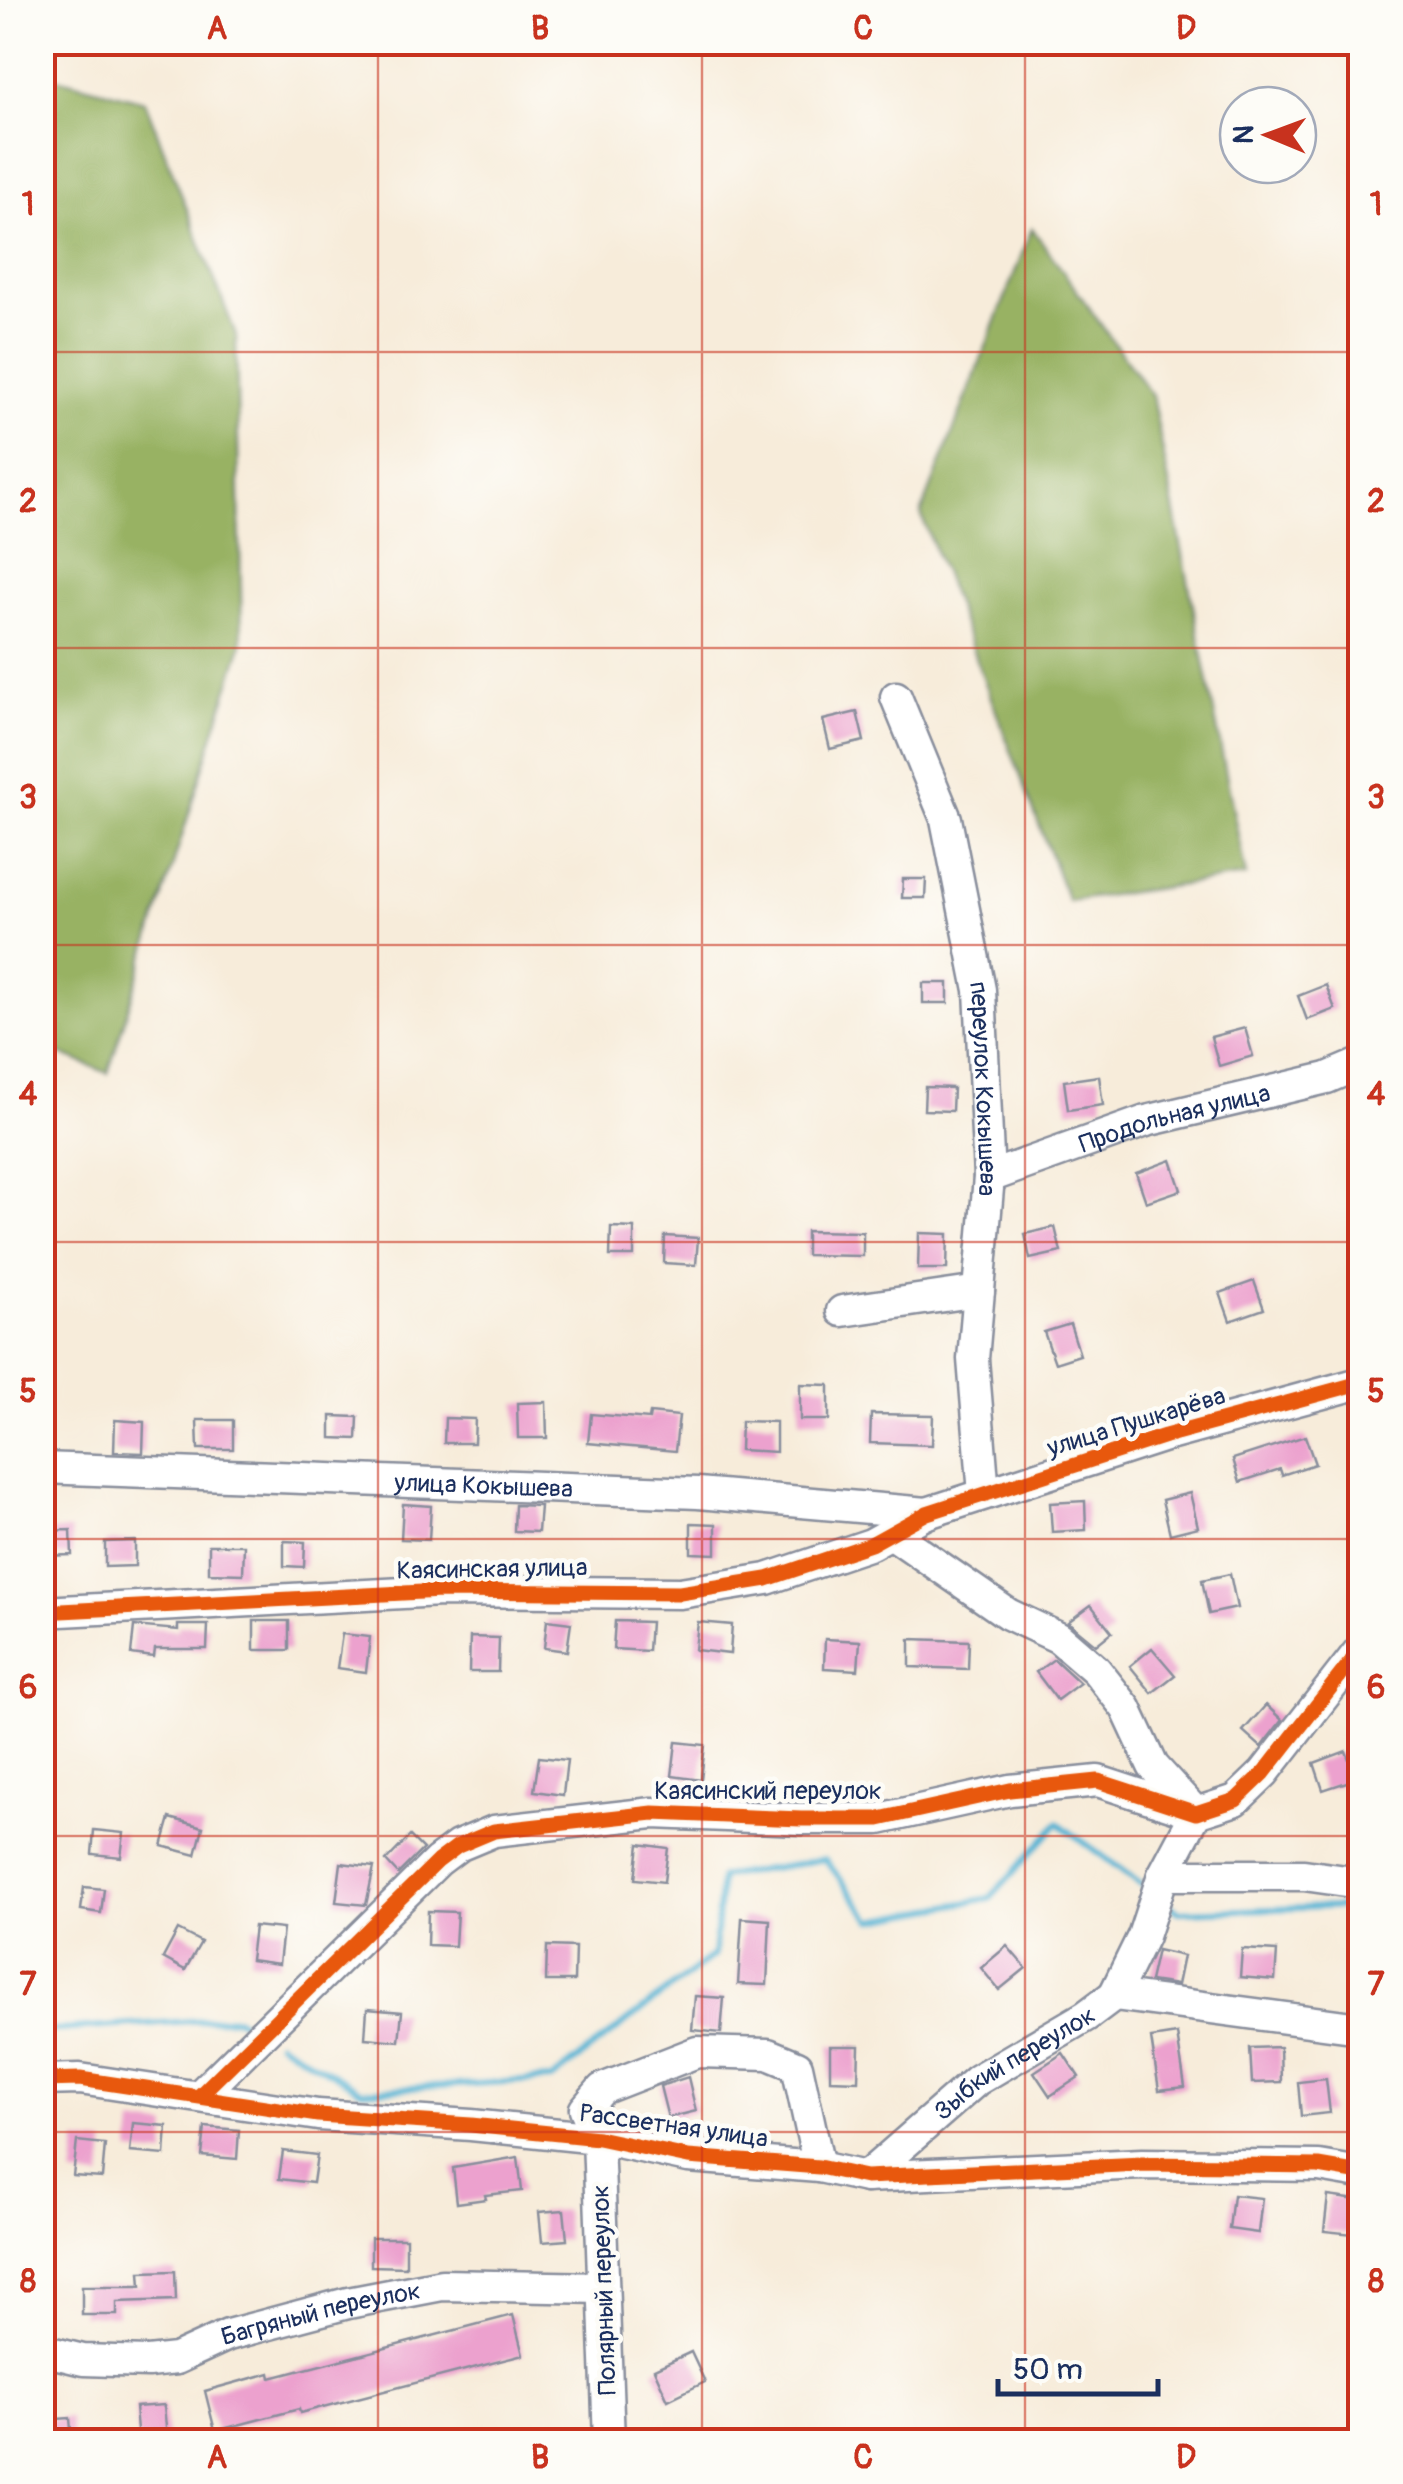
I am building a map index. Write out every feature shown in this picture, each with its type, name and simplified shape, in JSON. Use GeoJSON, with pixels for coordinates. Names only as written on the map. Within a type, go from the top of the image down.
{"type":"FeatureCollection","features":[{"type":"Feature","properties":{"kind":"street","name":"переулок Кокышева"},"geometry":{"type":"LineString","coordinates":[[896,697],[946,820],[980,990],[990,1177],[973,1359],[984,1494]]}},
{"type":"Feature","properties":{"kind":"street","name":"Продольная улица"},"geometry":{"type":"LineString","coordinates":[[990,1177],[1146,1121],[1327,1078],[1360,1064]]}},
{"type":"Feature","properties":{"kind":"street"},"geometry":{"type":"LineString","coordinates":[[842,1312],[979,1291]]}},
{"type":"Feature","properties":{"kind":"street","name":"улица Пушкарёва"},"geometry":{"type":"LineString","coordinates":[[927,1513],[1165,1436],[1360,1383]]}},
{"type":"Feature","properties":{"kind":"street","name":"улица Кокышева"},"geometry":{"type":"LineString","coordinates":[[42,1468],[698,1493],[927,1513]]}},
{"type":"Feature","properties":{"kind":"street","name":"Каясинская улица"},"geometry":{"type":"LineString","coordinates":[[42,1612],[441,1591],[680,1593],[767,1580],[871,1544],[927,1513]]}},
{"type":"Feature","properties":{"kind":"street"},"geometry":{"type":"LineString","coordinates":[[891,1534],[1008,1614],[1060,1638],[1096,1670],[1126,1708],[1153,1766],[1196,1814]]}},
{"type":"Feature","properties":{"kind":"street"},"geometry":{"type":"LineString","coordinates":[[1114,1995],[1143,1936],[1158,1889],[1196,1814],[1236,1800],[1264,1773],[1360,1650]]}},
{"type":"Feature","properties":{"kind":"street","name":"Каясинский переулок"},"geometry":{"type":"LineString","coordinates":[[199,2096],[438,1861],[458,1846],[494,1832],[653,1812],[800,1820],[879,1819],[1010,1790],[1098,1781],[1196,1814]]}},
{"type":"Feature","properties":{"kind":"street"},"geometry":{"type":"LineString","coordinates":[[1158,1889],[1304,1875],[1360,1883]]}},
{"type":"Feature","properties":{"kind":"street","name":"Зыбкий переулок"},"geometry":{"type":"LineString","coordinates":[[866,2177],[977,2080],[1086,2016],[1114,1995],[1360,2028]]}},
{"type":"Feature","properties":{"kind":"street","name":"Полярный переулок"},"geometry":{"type":"LineString","coordinates":[[609,2442],[598,2138],[585,2109],[602,2088],[697,2052],[768,2054],[797,2066],[819,2167]]}},
{"type":"Feature","properties":{"kind":"street","name":"Рассветная улица"},"geometry":{"type":"LineString","coordinates":[[42,2080],[80,2079],[318,2116],[598,2138],[688,2157],[819,2167],[866,2177],[1142,2164],[1319,2166],[1360,2174]]}},
{"type":"Feature","properties":{"kind":"street","name":"Багряный переулок"},"geometry":{"type":"LineString","coordinates":[[42,2350],[83,2360],[176,2359],[245,2330],[348,2303],[442,2285],[603,2288]]}},
{"type":"Feature","properties":{"kind":"green space"},"geometry":{"type":"Polygon","coordinates":[[[42,74],[145,101],[236,335],[242,644],[108,1073],[43,1047],[42,74]]]}},
{"type":"Feature","properties":{"kind":"green space"},"geometry":{"type":"Polygon","coordinates":[[[1032,228],[1152,396],[1246,876],[1068,901],[921,514],[1032,228]]]}},
{"type":"Feature","properties":{"kind":"building"},"geometry":{"type":"Polygon","coordinates":[[[857,712],[864,741],[830,749],[823,720],[857,712]]]}},
{"type":"Feature","properties":{"kind":"building"},"geometry":{"type":"Polygon","coordinates":[[[903,879],[926,879],[925,898],[902,898],[903,879]]]}},
{"type":"Feature","properties":{"kind":"building"},"geometry":{"type":"Polygon","coordinates":[[[923,983],[948,983],[948,1003],[923,1003],[923,983]]]}},
{"type":"Feature","properties":{"kind":"building"},"geometry":{"type":"Polygon","coordinates":[[[1326,985],[1335,1009],[1307,1020],[1298,996],[1326,985]]]}},
{"type":"Feature","properties":{"kind":"building"},"geometry":{"type":"Polygon","coordinates":[[[1245,1028],[1253,1056],[1219,1066],[1211,1037],[1245,1028]]]}},
{"type":"Feature","properties":{"kind":"building"},"geometry":{"type":"Polygon","coordinates":[[[1099,1076],[1103,1105],[1068,1110],[1064,1081],[1099,1076]]]}},
{"type":"Feature","properties":{"kind":"building"},"geometry":{"type":"Polygon","coordinates":[[[925,1087],[953,1088],[952,1111],[924,1110],[925,1087]]]}},
{"type":"Feature","properties":{"kind":"building"},"geometry":{"type":"Polygon","coordinates":[[[1171,1160],[1181,1190],[1146,1202],[1136,1173],[1171,1160]]]}},
{"type":"Feature","properties":{"kind":"building"},"geometry":{"type":"Polygon","coordinates":[[[611,1227],[634,1228],[634,1256],[610,1256],[611,1227]]]}},
{"type":"Feature","properties":{"kind":"building"},"geometry":{"type":"Polygon","coordinates":[[[1055,1227],[1061,1252],[1030,1259],[1025,1234],[1055,1227]]]}},
{"type":"Feature","properties":{"kind":"building"},"geometry":{"type":"Polygon","coordinates":[[[806,1231],[863,1232],[863,1256],[806,1255],[806,1231]]]}},
{"type":"Feature","properties":{"kind":"building"},"geometry":{"type":"Polygon","coordinates":[[[919,1233],[948,1234],[947,1269],[918,1269],[919,1233]]]}},
{"type":"Feature","properties":{"kind":"building"},"geometry":{"type":"Polygon","coordinates":[[[665,1236],[698,1238],[696,1265],[664,1263],[665,1236]]]}},
{"type":"Feature","properties":{"kind":"building"},"geometry":{"type":"Polygon","coordinates":[[[1254,1281],[1264,1309],[1230,1321],[1220,1293],[1254,1281]]]}},
{"type":"Feature","properties":{"kind":"building"},"geometry":{"type":"Polygon","coordinates":[[[1070,1324],[1080,1355],[1055,1363],[1044,1332],[1070,1324]]]}},
{"type":"Feature","properties":{"kind":"building"},"geometry":{"type":"Polygon","coordinates":[[[800,1384],[829,1385],[829,1420],[800,1420],[800,1384]]]}},
{"type":"Feature","properties":{"kind":"building"},"geometry":{"type":"Polygon","coordinates":[[[546,1402],[547,1438],[518,1438],[517,1403],[546,1402]]]}},
{"type":"Feature","properties":{"kind":"building"},"geometry":{"type":"Polygon","coordinates":[[[650,1413],[679,1416],[675,1451],[588,1443],[591,1414],[649,1419],[650,1413]]]}},
{"type":"Feature","properties":{"kind":"building"},"geometry":{"type":"Polygon","coordinates":[[[871,1414],[933,1415],[932,1445],[870,1443],[871,1414]]]}},
{"type":"Feature","properties":{"kind":"building"},"geometry":{"type":"Polygon","coordinates":[[[331,1416],[358,1417],[357,1439],[331,1438],[331,1416]]]}},
{"type":"Feature","properties":{"kind":"building"},"geometry":{"type":"Polygon","coordinates":[[[445,1418],[475,1419],[474,1443],[444,1443],[445,1418]]]}},
{"type":"Feature","properties":{"kind":"building"},"geometry":{"type":"Polygon","coordinates":[[[115,1420],[144,1422],[143,1453],[114,1452],[115,1420]]]}},
{"type":"Feature","properties":{"kind":"building"},"geometry":{"type":"Polygon","coordinates":[[[197,1420],[233,1420],[233,1449],[198,1449],[197,1420]]]}},
{"type":"Feature","properties":{"kind":"building"},"geometry":{"type":"Polygon","coordinates":[[[741,1421],[776,1422],[776,1452],[740,1450],[741,1421]]]}},
{"type":"Feature","properties":{"kind":"building"},"geometry":{"type":"Polygon","coordinates":[[[1305,1436],[1315,1464],[1282,1475],[1280,1469],[1240,1482],[1233,1459],[1305,1436]]]}},
{"type":"Feature","properties":{"kind":"building"},"geometry":{"type":"Polygon","coordinates":[[[1190,1493],[1198,1527],[1170,1534],[1162,1500],[1190,1493]]]}},
{"type":"Feature","properties":{"kind":"building"},"geometry":{"type":"Polygon","coordinates":[[[1085,1501],[1086,1530],[1052,1532],[1050,1503],[1085,1501]]]}},
{"type":"Feature","properties":{"kind":"building"},"geometry":{"type":"Polygon","coordinates":[[[403,1504],[431,1506],[429,1540],[401,1539],[403,1504]]]}},
{"type":"Feature","properties":{"kind":"building"},"geometry":{"type":"Polygon","coordinates":[[[515,1505],[540,1506],[538,1532],[514,1531],[515,1505]]]}},
{"type":"Feature","properties":{"kind":"building"},"geometry":{"type":"Polygon","coordinates":[[[691,1523],[716,1524],[716,1554],[691,1553],[691,1523]]]}},
{"type":"Feature","properties":{"kind":"building"},"geometry":{"type":"Polygon","coordinates":[[[71,1530],[72,1555],[42,1556],[42,1531],[71,1530]]]}},
{"type":"Feature","properties":{"kind":"building"},"geometry":{"type":"Polygon","coordinates":[[[135,1541],[135,1566],[105,1567],[105,1542],[135,1541]]]}},
{"type":"Feature","properties":{"kind":"building"},"geometry":{"type":"Polygon","coordinates":[[[284,1541],[305,1542],[304,1567],[284,1566],[284,1541]]]}},
{"type":"Feature","properties":{"kind":"building"},"geometry":{"type":"Polygon","coordinates":[[[209,1545],[244,1545],[243,1574],[209,1573],[209,1545]]]}},
{"type":"Feature","properties":{"kind":"building"},"geometry":{"type":"Polygon","coordinates":[[[1230,1574],[1237,1608],[1209,1614],[1202,1580],[1230,1574]]]}},
{"type":"Feature","properties":{"kind":"building"},"geometry":{"type":"Polygon","coordinates":[[[1091,1605],[1112,1632],[1096,1645],[1068,1622],[1091,1605]]]}},
{"type":"Feature","properties":{"kind":"building"},"geometry":{"type":"Polygon","coordinates":[[[547,1620],[571,1623],[567,1651],[544,1648],[547,1620]]]}},
{"type":"Feature","properties":{"kind":"building"},"geometry":{"type":"Polygon","coordinates":[[[254,1621],[289,1621],[289,1650],[254,1650],[254,1621]]]}},
{"type":"Feature","properties":{"kind":"building"},"geometry":{"type":"Polygon","coordinates":[[[615,1621],[650,1622],[648,1651],[613,1649],[615,1621]]]}},
{"type":"Feature","properties":{"kind":"building"},"geometry":{"type":"Polygon","coordinates":[[[698,1622],[732,1625],[730,1654],[695,1650],[698,1622]]]}},
{"type":"Feature","properties":{"kind":"building"},"geometry":{"type":"Polygon","coordinates":[[[178,1625],[208,1625],[207,1649],[155,1649],[154,1657],[131,1654],[134,1626],[178,1630],[178,1625]]]}},
{"type":"Feature","properties":{"kind":"building"},"geometry":{"type":"Polygon","coordinates":[[[342,1634],[370,1637],[366,1672],[337,1668],[342,1634]]]}},
{"type":"Feature","properties":{"kind":"building"},"geometry":{"type":"Polygon","coordinates":[[[470,1637],[499,1638],[498,1672],[469,1672],[470,1637]]]}},
{"type":"Feature","properties":{"kind":"building"},"geometry":{"type":"Polygon","coordinates":[[[825,1639],[860,1641],[858,1670],[824,1668],[825,1639]]]}},
{"type":"Feature","properties":{"kind":"building"},"geometry":{"type":"Polygon","coordinates":[[[910,1639],[969,1641],[968,1669],[910,1667],[910,1639]]]}},
{"type":"Feature","properties":{"kind":"building"},"geometry":{"type":"Polygon","coordinates":[[[1152,1648],[1175,1675],[1152,1693],[1130,1666],[1152,1648]]]}},
{"type":"Feature","properties":{"kind":"building"},"geometry":{"type":"Polygon","coordinates":[[[1054,1659],[1080,1683],[1057,1700],[1036,1672],[1054,1659]]]}},
{"type":"Feature","properties":{"kind":"building"},"geometry":{"type":"Polygon","coordinates":[[[1266,1705],[1282,1720],[1261,1747],[1243,1731],[1266,1705]]]}},
{"type":"Feature","properties":{"kind":"building"},"geometry":{"type":"Polygon","coordinates":[[[676,1742],[705,1745],[701,1780],[672,1776],[676,1742]]]}},
{"type":"Feature","properties":{"kind":"building"},"geometry":{"type":"Polygon","coordinates":[[[1346,1751],[1356,1779],[1323,1790],[1314,1763],[1346,1751]]]}},
{"type":"Feature","properties":{"kind":"building"},"geometry":{"type":"Polygon","coordinates":[[[539,1757],[567,1760],[563,1795],[534,1791],[539,1757]]]}},
{"type":"Feature","properties":{"kind":"building"},"geometry":{"type":"Polygon","coordinates":[[[170,1818],[203,1827],[196,1855],[162,1846],[170,1818]]]}},
{"type":"Feature","properties":{"kind":"building"},"geometry":{"type":"Polygon","coordinates":[[[94,1830],[124,1833],[121,1857],[92,1854],[94,1830]]]}},
{"type":"Feature","properties":{"kind":"building"},"geometry":{"type":"Polygon","coordinates":[[[410,1836],[423,1849],[398,1874],[386,1861],[410,1836]]]}},
{"type":"Feature","properties":{"kind":"building"},"geometry":{"type":"Polygon","coordinates":[[[639,1844],[668,1848],[664,1882],[635,1879],[639,1844]]]}},
{"type":"Feature","properties":{"kind":"building"},"geometry":{"type":"Polygon","coordinates":[[[341,1863],[374,1867],[366,1905],[336,1902],[341,1863]]]}},
{"type":"Feature","properties":{"kind":"building"},"geometry":{"type":"Polygon","coordinates":[[[84,1887],[104,1889],[101,1913],[81,1910],[84,1887]]]}},
{"type":"Feature","properties":{"kind":"building"},"geometry":{"type":"Polygon","coordinates":[[[428,1911],[457,1912],[455,1946],[427,1945],[428,1911]]]}},
{"type":"Feature","properties":{"kind":"building"},"geometry":{"type":"Polygon","coordinates":[[[742,1918],[770,1920],[767,1985],[738,1984],[742,1918]]]}},
{"type":"Feature","properties":{"kind":"building"},"geometry":{"type":"Polygon","coordinates":[[[254,1926],[283,1929],[279,1964],[250,1960],[254,1926]]]}},
{"type":"Feature","properties":{"kind":"building"},"geometry":{"type":"Polygon","coordinates":[[[178,1930],[201,1942],[185,1970],[163,1958],[178,1930]]]}},
{"type":"Feature","properties":{"kind":"building"},"geometry":{"type":"Polygon","coordinates":[[[547,1946],[575,1947],[574,1981],[546,1981],[547,1946]]]}},
{"type":"Feature","properties":{"kind":"building"},"geometry":{"type":"Polygon","coordinates":[[[1007,1946],[1026,1968],[999,1990],[981,1968],[1007,1946]]]}},
{"type":"Feature","properties":{"kind":"building"},"geometry":{"type":"Polygon","coordinates":[[[1242,1949],[1277,1951],[1275,1980],[1240,1977],[1242,1949]]]}},
{"type":"Feature","properties":{"kind":"building"},"geometry":{"type":"Polygon","coordinates":[[[1157,1950],[1183,1956],[1177,1985],[1150,1981],[1157,1950]]]}},
{"type":"Feature","properties":{"kind":"building"},"geometry":{"type":"Polygon","coordinates":[[[695,1996],[724,1998],[721,2033],[692,2030],[695,1996]]]}},
{"type":"Feature","properties":{"kind":"building"},"geometry":{"type":"Polygon","coordinates":[[[367,2009],[402,2012],[399,2041],[365,2038],[367,2009]]]}},
{"type":"Feature","properties":{"kind":"building"},"geometry":{"type":"Polygon","coordinates":[[[1177,2034],[1185,2087],[1159,2090],[1151,2038],[1177,2034]]]}},
{"type":"Feature","properties":{"kind":"building"},"geometry":{"type":"Polygon","coordinates":[[[830,2046],[859,2046],[858,2081],[830,2080],[830,2046]]]}},
{"type":"Feature","properties":{"kind":"building"},"geometry":{"type":"Polygon","coordinates":[[[1280,2047],[1281,2082],[1252,2083],[1250,2048],[1280,2047]]]}},
{"type":"Feature","properties":{"kind":"building"},"geometry":{"type":"Polygon","coordinates":[[[1063,2053],[1079,2077],[1050,2096],[1034,2072],[1063,2053]]]}},
{"type":"Feature","properties":{"kind":"building"},"geometry":{"type":"Polygon","coordinates":[[[688,2077],[696,2111],[668,2118],[660,2086],[688,2077]]]}},
{"type":"Feature","properties":{"kind":"building"},"geometry":{"type":"Polygon","coordinates":[[[1326,2079],[1330,2113],[1301,2116],[1298,2082],[1326,2079]]]}},
{"type":"Feature","properties":{"kind":"building"},"geometry":{"type":"Polygon","coordinates":[[[133,2123],[167,2126],[165,2155],[130,2152],[133,2123]]]}},
{"type":"Feature","properties":{"kind":"building"},"geometry":{"type":"Polygon","coordinates":[[[205,2127],[239,2130],[237,2159],[202,2156],[205,2127]]]}},
{"type":"Feature","properties":{"kind":"building"},"geometry":{"type":"Polygon","coordinates":[[[77,2141],[105,2144],[102,2178],[73,2176],[77,2141]]]}},
{"type":"Feature","properties":{"kind":"building"},"geometry":{"type":"Polygon","coordinates":[[[283,2151],[317,2155],[313,2183],[279,2179],[283,2151]]]}},
{"type":"Feature","properties":{"kind":"building"},"geometry":{"type":"Polygon","coordinates":[[[518,2157],[522,2191],[457,2203],[453,2168],[518,2157]]]}},
{"type":"Feature","properties":{"kind":"building"},"geometry":{"type":"Polygon","coordinates":[[[1233,2195],[1262,2198],[1258,2233],[1229,2229],[1233,2195]]]}},
{"type":"Feature","properties":{"kind":"building"},"geometry":{"type":"Polygon","coordinates":[[[1328,2196],[1357,2200],[1353,2234],[1324,2231],[1328,2196]]]}},
{"type":"Feature","properties":{"kind":"building"},"geometry":{"type":"Polygon","coordinates":[[[564,2210],[567,2240],[542,2242],[539,2212],[564,2210]]]}},
{"type":"Feature","properties":{"kind":"building"},"geometry":{"type":"Polygon","coordinates":[[[371,2238],[406,2238],[406,2267],[371,2266],[371,2238]]]}},
{"type":"Feature","properties":{"kind":"building"},"geometry":{"type":"Polygon","coordinates":[[[175,2271],[176,2300],[117,2302],[117,2315],[82,2315],[82,2286],[141,2286],[140,2272],[175,2271]]]}},
{"type":"Feature","properties":{"kind":"building"},"geometry":{"type":"Polygon","coordinates":[[[513,2315],[523,2355],[215,2431],[205,2391],[270,2373],[271,2378],[513,2315]]]}},
{"type":"Feature","properties":{"kind":"building"},"geometry":{"type":"Polygon","coordinates":[[[691,2352],[705,2382],[668,2400],[654,2369],[691,2352]]]}},
{"type":"Feature","properties":{"kind":"building"},"geometry":{"type":"Polygon","coordinates":[[[164,2405],[167,2439],[138,2442],[135,2407],[164,2405]]]}},
{"type":"Feature","properties":{"kind":"building"},"geometry":{"type":"Polygon","coordinates":[[[70,2418],[72,2442],[42,2442],[42,2420],[70,2418]]]}},
{"type":"Feature","properties":{"kind":"waterway"},"geometry":{"type":"LineString","coordinates":[[278,2042],[362,2091],[552,2079],[714,1955],[721,1877],[825,1859],[872,1920],[990,1898],[1058,1823],[1147,1889]]}},
{"type":"Feature","properties":{"kind":"waterway"},"geometry":{"type":"LineString","coordinates":[[1165,1902],[1179,1912],[1360,1906]]}},
{"type":"Feature","properties":{"kind":"waterway"},"geometry":{"type":"LineString","coordinates":[[42,2031],[236,2018],[247,2024]]}},
{"type":"Feature","properties":{"kind":"cycle path"},"geometry":{"type":"LineString","coordinates":[[42,1612],[441,1591],[680,1593],[767,1579],[871,1544],[927,1513],[1165,1436],[1360,1383]]}},
{"type":"Feature","properties":{"kind":"cycle path"},"geometry":{"type":"LineString","coordinates":[[199,2096],[438,1861],[458,1846],[494,1831],[653,1813],[879,1819],[1010,1790],[1098,1781],[1196,1813],[1236,1800],[1264,1773],[1360,1650]]}},
{"type":"Feature","properties":{"kind":"cycle path"},"geometry":{"type":"LineString","coordinates":[[42,2080],[80,2079],[318,2115],[598,2138],[688,2157],[819,2167],[866,2177],[1142,2164],[1319,2166],[1360,2173]]}}]}
